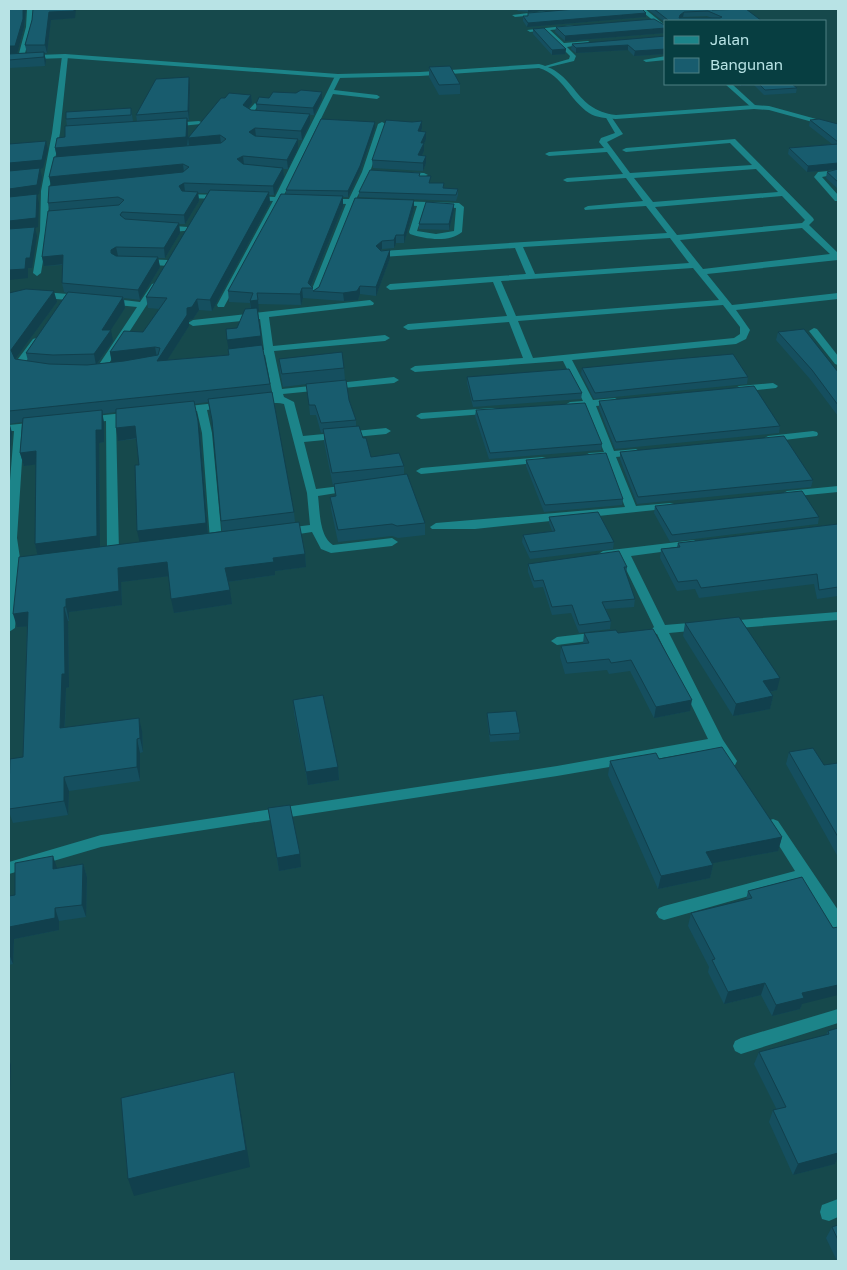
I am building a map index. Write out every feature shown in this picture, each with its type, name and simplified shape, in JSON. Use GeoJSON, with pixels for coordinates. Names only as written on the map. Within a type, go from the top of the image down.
{"type":"FeatureCollection","features":[{"type":"Feature","properties":{"kind":"street"},"geometry":{"type":"LineString","coordinates":[[20,57],[29,27],[30,9]]}},
{"type":"Feature","properties":{"kind":"street"},"geometry":{"type":"LineString","coordinates":[[643,9],[664,27]]}},
{"type":"Feature","properties":{"kind":"street"},"geometry":{"type":"LineString","coordinates":[[515,16],[553,12]]}},
{"type":"Feature","properties":{"kind":"street"},"geometry":{"type":"LineString","coordinates":[[644,20],[664,22]]}},
{"type":"Feature","properties":{"kind":"street"},"geometry":{"type":"LineString","coordinates":[[530,30],[576,26]]}},
{"type":"Feature","properties":{"kind":"street"},"geometry":{"type":"LineString","coordinates":[[546,28],[573,56],[572,60],[548,67]]}},
{"type":"Feature","properties":{"kind":"street"},"geometry":{"type":"LineString","coordinates":[[563,45],[592,43]]}},
{"type":"Feature","properties":{"kind":"street"},"geometry":{"type":"LineString","coordinates":[[37,273],[39,231],[44,217],[42,196],[52,162],[65,56]]}},
{"type":"Feature","properties":{"kind":"street"},"geometry":{"type":"LineString","coordinates":[[9,58],[65,56],[338,76],[420,74],[535,65],[554,70],[588,108],[599,115],[754,107],[769,108],[838,127]]}},
{"type":"Feature","properties":{"kind":"street"},"geometry":{"type":"LineString","coordinates":[[646,60],[664,58]]}},
{"type":"Feature","properties":{"kind":"street"},"geometry":{"type":"LineString","coordinates":[[221,305],[276,199],[292,173],[338,76]]}},
{"type":"Feature","properties":{"kind":"street"},"geometry":{"type":"LineString","coordinates":[[729,85],[754,107]]}},
{"type":"Feature","properties":{"kind":"street"},"geometry":{"type":"LineString","coordinates":[[330,92],[377,97]]}},
{"type":"Feature","properties":{"kind":"street"},"geometry":{"type":"LineString","coordinates":[[255,105],[250,114],[270,116]]}},
{"type":"Feature","properties":{"kind":"street"},"geometry":{"type":"LineString","coordinates":[[382,254],[673,236],[804,225],[810,220],[732,141],[629,149],[608,116]]}},
{"type":"Feature","properties":{"kind":"street"},"geometry":{"type":"LineString","coordinates":[[307,119],[325,120]]}},
{"type":"Feature","properties":{"kind":"street"},"geometry":{"type":"LineString","coordinates":[[161,125],[199,123]]}},
{"type":"Feature","properties":{"kind":"street"},"geometry":{"type":"LineString","coordinates":[[373,123],[392,124]]}},
{"type":"Feature","properties":{"kind":"street"},"geometry":{"type":"LineString","coordinates":[[314,294],[351,202],[366,172],[382,124]]}},
{"type":"Feature","properties":{"kind":"street"},"geometry":{"type":"LineString","coordinates":[[56,133],[66,132]]}},
{"type":"Feature","properties":{"kind":"street"},"geometry":{"type":"LineString","coordinates":[[415,369],[566,358],[736,341],[744,337],[746,333],[745,327],[673,236],[609,150],[604,140],[619,134]]}},
{"type":"Feature","properties":{"kind":"street"},"geometry":{"type":"LineString","coordinates":[[295,143],[305,144]]}},
{"type":"Feature","properties":{"kind":"street"},"geometry":{"type":"LineString","coordinates":[[45,146],[54,145]]}},
{"type":"Feature","properties":{"kind":"street"},"geometry":{"type":"LineString","coordinates":[[549,154],[609,150]]}},
{"type":"Feature","properties":{"kind":"street"},"geometry":{"type":"LineString","coordinates":[[52,162],[61,161]]}},
{"type":"Feature","properties":{"kind":"street"},"geometry":{"type":"LineString","coordinates":[[568,180],[758,167]]}},
{"type":"Feature","properties":{"kind":"street"},"geometry":{"type":"LineString","coordinates":[[38,173],[48,172]]}},
{"type":"Feature","properties":{"kind":"street"},"geometry":{"type":"LineString","coordinates":[[282,172],[292,173]]}},
{"type":"Feature","properties":{"kind":"street"},"geometry":{"type":"LineString","coordinates":[[366,172],[376,172]]}},
{"type":"Feature","properties":{"kind":"street"},"geometry":{"type":"LineString","coordinates":[[838,172],[821,174],[818,177],[838,199]]}},
{"type":"Feature","properties":{"kind":"street"},"geometry":{"type":"LineString","coordinates":[[395,174],[424,175]]}},
{"type":"Feature","properties":{"kind":"street"},"geometry":{"type":"LineString","coordinates":[[42,196],[55,190]]}},
{"type":"Feature","properties":{"kind":"street"},"geometry":{"type":"LineString","coordinates":[[588,208],[784,194]]}},
{"type":"Feature","properties":{"kind":"street"},"geometry":{"type":"LineString","coordinates":[[186,196],[205,201],[227,198]]}},
{"type":"Feature","properties":{"kind":"street"},"geometry":{"type":"LineString","coordinates":[[247,198],[304,200]]}},
{"type":"Feature","properties":{"kind":"street"},"geometry":{"type":"LineString","coordinates":[[314,200],[377,203]]}},
{"type":"Feature","properties":{"kind":"street"},"geometry":{"type":"LineString","coordinates":[[386,203],[422,204],[456,205],[460,207],[458,232],[445,236],[413,232],[412,230],[422,204]]}},
{"type":"Feature","properties":{"kind":"street"},"geometry":{"type":"LineString","coordinates":[[44,217],[53,216]]}},
{"type":"Feature","properties":{"kind":"street"},"geometry":{"type":"LineString","coordinates":[[153,227],[191,225],[183,238]]}},
{"type":"Feature","properties":{"kind":"street"},"geometry":{"type":"LineString","coordinates":[[804,225],[838,257]]}},
{"type":"Feature","properties":{"kind":"street"},"geometry":{"type":"LineString","coordinates":[[518,245],[532,277]]}},
{"type":"Feature","properties":{"kind":"street"},"geometry":{"type":"LineString","coordinates":[[101,369],[144,305],[173,255]]}},
{"type":"Feature","properties":{"kind":"street"},"geometry":{"type":"LineString","coordinates":[[390,287],[698,268],[838,257]]}},
{"type":"Feature","properties":{"kind":"street"},"geometry":{"type":"LineString","coordinates":[[135,262],[164,272]]}},
{"type":"Feature","properties":{"kind":"street"},"geometry":{"type":"LineString","coordinates":[[496,279],[529,360]]}},
{"type":"Feature","properties":{"kind":"street"},"geometry":{"type":"LineString","coordinates":[[9,301],[32,294],[65,300],[91,299],[144,305]]}},
{"type":"Feature","properties":{"kind":"street"},"geometry":{"type":"LineString","coordinates":[[408,327],[838,296]]}},
{"type":"Feature","properties":{"kind":"street"},"geometry":{"type":"LineString","coordinates":[[193,324],[370,303]]}},
{"type":"Feature","properties":{"kind":"street"},"geometry":{"type":"LineString","coordinates":[[264,315],[278,395],[289,402],[312,493],[316,528],[325,546],[330,549],[392,542]]}},
{"type":"Feature","properties":{"kind":"street"},"geometry":{"type":"LineString","coordinates":[[814,331],[838,362]]}},
{"type":"Feature","properties":{"kind":"street"},"geometry":{"type":"LineString","coordinates":[[41,333],[20,363],[21,368],[41,371]]}},
{"type":"Feature","properties":{"kind":"street"},"geometry":{"type":"LineString","coordinates":[[242,355],[385,338]]}},
{"type":"Feature","properties":{"kind":"street"},"geometry":{"type":"LineString","coordinates":[[566,358],[590,404],[632,510]]}},
{"type":"Feature","properties":{"kind":"street"},"geometry":{"type":"LineString","coordinates":[[165,411],[245,402],[278,395],[394,380]]}},
{"type":"Feature","properties":{"kind":"street"},"geometry":{"type":"LineString","coordinates":[[724,390],[773,386]]}},
{"type":"Feature","properties":{"kind":"street"},"geometry":{"type":"LineString","coordinates":[[560,406],[628,400]]}},
{"type":"Feature","properties":{"kind":"street"},"geometry":{"type":"LineString","coordinates":[[201,407],[207,433],[216,540]]}},
{"type":"Feature","properties":{"kind":"street"},"geometry":{"type":"LineString","coordinates":[[421,416],[500,410]]}},
{"type":"Feature","properties":{"kind":"street"},"geometry":{"type":"LineString","coordinates":[[74,421],[147,413]]}},
{"type":"Feature","properties":{"kind":"street"},"geometry":{"type":"LineString","coordinates":[[111,417],[113,552]]}},
{"type":"Feature","properties":{"kind":"street"},"geometry":{"type":"LineString","coordinates":[[9,628],[20,564],[10,538],[14,428],[46,424]]}},
{"type":"Feature","properties":{"kind":"street"},"geometry":{"type":"LineString","coordinates":[[299,438],[386,431]]}},
{"type":"Feature","properties":{"kind":"street"},"geometry":{"type":"LineString","coordinates":[[758,440],[813,434]]}},
{"type":"Feature","properties":{"kind":"street"},"geometry":{"type":"LineString","coordinates":[[582,457],[650,451]]}},
{"type":"Feature","properties":{"kind":"street"},"geometry":{"type":"LineString","coordinates":[[421,471],[554,459]]}},
{"type":"Feature","properties":{"kind":"street"},"geometry":{"type":"LineString","coordinates":[[312,493],[358,487]]}},
{"type":"Feature","properties":{"kind":"street"},"geometry":{"type":"LineString","coordinates":[[779,495],[838,490]]}},
{"type":"Feature","properties":{"kind":"street"},"geometry":{"type":"LineString","coordinates":[[436,527],[681,505]]}},
{"type":"Feature","properties":{"kind":"street"},"geometry":{"type":"LineString","coordinates":[[278,533],[316,528]]}},
{"type":"Feature","properties":{"kind":"street"},"geometry":{"type":"LineString","coordinates":[[595,556],[702,543]]}},
{"type":"Feature","properties":{"kind":"street"},"geometry":{"type":"LineString","coordinates":[[624,553],[663,629],[717,743],[739,775]]}},
{"type":"Feature","properties":{"kind":"street"},"geometry":{"type":"LineString","coordinates":[[644,631],[838,616]]}},
{"type":"Feature","properties":{"kind":"street"},"geometry":{"type":"LineString","coordinates":[[557,641],[615,635]]}},
{"type":"Feature","properties":{"kind":"street"},"geometry":{"type":"LineString","coordinates":[[9,868],[101,841],[557,770],[717,743]]}},
{"type":"Feature","properties":{"kind":"street"},"geometry":{"type":"LineString","coordinates":[[767,816],[838,922]]}},
{"type":"Feature","properties":{"kind":"street"},"geometry":{"type":"LineString","coordinates":[[664,912],[806,874]]}},
{"type":"Feature","properties":{"kind":"street"},"geometry":{"type":"LineString","coordinates":[[741,1046],[838,1016]]}},
{"type":"Feature","properties":{"kind":"building"},"geometry":{"type":"Polygon","coordinates":[[[9,9],[23,9],[23,19],[15,46],[9,46],[9,9]]]}},
{"type":"Feature","properties":{"kind":"building"},"geometry":{"type":"Polygon","coordinates":[[[33,9],[74,9],[74,11],[49,12],[45,45],[25,45],[33,9]]]}},
{"type":"Feature","properties":{"kind":"building"},"geometry":{"type":"Polygon","coordinates":[[[576,9],[642,9],[646,13],[528,23],[523,16],[528,16],[528,13],[576,9]]]}},
{"type":"Feature","properties":{"kind":"building"},"geometry":{"type":"Polygon","coordinates":[[[654,9],[712,10],[746,9],[761,20],[668,20],[654,9]],[[708,11],[684,12],[679,18],[722,17],[708,11]]]}},
{"type":"Feature","properties":{"kind":"building"},"geometry":{"type":"Polygon","coordinates":[[[654,19],[664,25],[664,28],[565,36],[556,27],[654,19]]]}},
{"type":"Feature","properties":{"kind":"building"},"geometry":{"type":"Polygon","coordinates":[[[544,28],[566,49],[552,50],[533,29],[544,28]]]}},
{"type":"Feature","properties":{"kind":"building"},"geometry":{"type":"Polygon","coordinates":[[[664,36],[664,49],[635,51],[628,45],[576,48],[572,44],[664,36]]]}},
{"type":"Feature","properties":{"kind":"building"},"geometry":{"type":"Polygon","coordinates":[[[44,52],[44,57],[9,60],[9,54],[44,52]]]}},
{"type":"Feature","properties":{"kind":"building"},"geometry":{"type":"Polygon","coordinates":[[[450,66],[460,84],[439,85],[429,67],[450,66]]]}},
{"type":"Feature","properties":{"kind":"building"},"geometry":{"type":"Polygon","coordinates":[[[189,77],[188,111],[136,115],[156,79],[189,77]]]}},
{"type":"Feature","properties":{"kind":"building"},"geometry":{"type":"Polygon","coordinates":[[[760,85],[793,85],[797,88],[765,90],[760,85]]]}},
{"type":"Feature","properties":{"kind":"building"},"geometry":{"type":"Polygon","coordinates":[[[301,90],[322,92],[313,108],[256,104],[259,97],[269,98],[273,92],[296,93],[301,90]]]}},
{"type":"Feature","properties":{"kind":"building"},"geometry":{"type":"Polygon","coordinates":[[[229,93],[251,95],[243,105],[251,110],[310,114],[301,131],[255,128],[249,132],[255,136],[298,139],[287,160],[243,156],[237,159],[243,164],[283,168],[273,186],[184,183],[179,186],[182,191],[198,192],[184,215],[122,212],[120,215],[125,219],[179,223],[164,248],[116,247],[111,250],[111,253],[116,256],[158,257],[138,290],[62,283],[63,255],[42,257],[48,211],[119,205],[124,200],[118,197],[48,203],[49,186],[183,172],[189,167],[183,164],[49,177],[54,157],[221,143],[226,139],[220,135],[188,138],[221,98],[225,98],[229,93]]]}},
{"type":"Feature","properties":{"kind":"building"},"geometry":{"type":"Polygon","coordinates":[[[131,108],[131,115],[66,119],[66,112],[131,108]]]}},
{"type":"Feature","properties":{"kind":"building"},"geometry":{"type":"Polygon","coordinates":[[[187,118],[186,137],[55,148],[57,138],[65,137],[65,126],[187,118]]]}},
{"type":"Feature","properties":{"kind":"building"},"geometry":{"type":"Polygon","coordinates":[[[321,119],[375,122],[360,166],[348,191],[286,190],[321,119]]]}},
{"type":"Feature","properties":{"kind":"building"},"geometry":{"type":"Polygon","coordinates":[[[819,119],[838,124],[838,142],[810,120],[819,119]]]}},
{"type":"Feature","properties":{"kind":"building"},"geometry":{"type":"Polygon","coordinates":[[[386,120],[422,121],[418,131],[426,132],[421,143],[424,143],[418,155],[426,156],[423,163],[372,160],[386,120]]]}},
{"type":"Feature","properties":{"kind":"building"},"geometry":{"type":"Polygon","coordinates":[[[46,141],[42,160],[9,163],[9,144],[46,141]]]}},
{"type":"Feature","properties":{"kind":"building"},"geometry":{"type":"Polygon","coordinates":[[[838,144],[838,163],[808,166],[789,148],[838,144]]]}},
{"type":"Feature","properties":{"kind":"building"},"geometry":{"type":"Polygon","coordinates":[[[40,168],[37,185],[9,189],[9,171],[40,168]]]}},
{"type":"Feature","properties":{"kind":"building"},"geometry":{"type":"Polygon","coordinates":[[[838,169],[838,182],[827,172],[838,169]]]}},
{"type":"Feature","properties":{"kind":"building"},"geometry":{"type":"Polygon","coordinates":[[[370,170],[420,173],[419,176],[431,176],[429,183],[444,183],[443,188],[458,189],[456,195],[359,192],[370,170]]]}},
{"type":"Feature","properties":{"kind":"building"},"geometry":{"type":"Polygon","coordinates":[[[210,190],[269,192],[210,300],[197,299],[192,307],[187,308],[187,315],[157,361],[229,355],[228,349],[262,345],[270,384],[9,411],[9,293],[26,289],[54,291],[11,350],[15,359],[49,364],[87,365],[158,355],[160,348],[155,347],[110,352],[124,331],[143,332],[167,298],[146,297],[210,190]]]}},
{"type":"Feature","properties":{"kind":"building"},"geometry":{"type":"Polygon","coordinates":[[[37,194],[36,218],[9,221],[9,197],[37,194]]]}},
{"type":"Feature","properties":{"kind":"building"},"geometry":{"type":"Polygon","coordinates":[[[281,194],[343,196],[308,283],[313,288],[302,288],[300,294],[257,293],[258,300],[250,301],[253,293],[228,291],[281,194]]]}},
{"type":"Feature","properties":{"kind":"building"},"geometry":{"type":"Polygon","coordinates":[[[355,198],[414,200],[404,235],[396,235],[394,240],[382,241],[376,246],[381,251],[390,250],[376,287],[360,286],[357,291],[343,293],[313,291],[319,287],[355,198]]]}},
{"type":"Feature","properties":{"kind":"building"},"geometry":{"type":"Polygon","coordinates":[[[426,202],[454,204],[449,224],[419,224],[426,202]]]}},
{"type":"Feature","properties":{"kind":"building"},"geometry":{"type":"Polygon","coordinates":[[[35,227],[30,258],[26,258],[25,269],[9,270],[9,229],[35,227]]]}},
{"type":"Feature","properties":{"kind":"building"},"geometry":{"type":"Polygon","coordinates":[[[68,292],[123,297],[102,330],[111,330],[94,354],[53,355],[26,353],[68,292]]]}},
{"type":"Feature","properties":{"kind":"building"},"geometry":{"type":"Polygon","coordinates":[[[257,308],[261,336],[227,340],[226,329],[237,328],[245,309],[257,308]]]}},
{"type":"Feature","properties":{"kind":"building"},"geometry":{"type":"Polygon","coordinates":[[[804,329],[838,372],[838,405],[812,370],[778,332],[804,329]]]}},
{"type":"Feature","properties":{"kind":"building"},"geometry":{"type":"Polygon","coordinates":[[[342,352],[344,368],[282,374],[279,359],[342,352]]]}},
{"type":"Feature","properties":{"kind":"building"},"geometry":{"type":"Polygon","coordinates":[[[733,354],[748,377],[595,393],[582,368],[664,360],[733,354]]]}},
{"type":"Feature","properties":{"kind":"building"},"geometry":{"type":"Polygon","coordinates":[[[569,369],[582,393],[473,401],[467,377],[569,369]]]}},
{"type":"Feature","properties":{"kind":"building"},"geometry":{"type":"Polygon","coordinates":[[[346,380],[349,400],[356,420],[321,423],[315,405],[309,405],[306,384],[346,380]]]}},
{"type":"Feature","properties":{"kind":"building"},"geometry":{"type":"Polygon","coordinates":[[[754,386],[780,426],[616,442],[599,401],[754,386]]]}},
{"type":"Feature","properties":{"kind":"building"},"geometry":{"type":"Polygon","coordinates":[[[272,392],[294,512],[221,521],[212,420],[208,399],[272,392]]]}},
{"type":"Feature","properties":{"kind":"building"},"geometry":{"type":"Polygon","coordinates":[[[194,401],[198,421],[206,523],[137,531],[135,465],[139,465],[135,426],[116,428],[116,409],[194,401]]]}},
{"type":"Feature","properties":{"kind":"building"},"geometry":{"type":"Polygon","coordinates":[[[585,403],[602,444],[490,453],[476,410],[585,403]]]}},
{"type":"Feature","properties":{"kind":"building"},"geometry":{"type":"Polygon","coordinates":[[[102,410],[102,430],[96,430],[97,536],[35,544],[36,451],[20,453],[23,418],[102,410]]]}},
{"type":"Feature","properties":{"kind":"building"},"geometry":{"type":"Polygon","coordinates":[[[359,426],[363,438],[366,438],[371,457],[399,453],[404,466],[332,473],[323,429],[359,426]]]}},
{"type":"Feature","properties":{"kind":"building"},"geometry":{"type":"Polygon","coordinates":[[[784,436],[813,480],[638,497],[620,452],[784,436]]]}},
{"type":"Feature","properties":{"kind":"building"},"geometry":{"type":"Polygon","coordinates":[[[606,453],[623,499],[545,505],[526,460],[606,453]]]}},
{"type":"Feature","properties":{"kind":"building"},"geometry":{"type":"Polygon","coordinates":[[[407,474],[425,523],[397,526],[392,524],[338,530],[330,497],[336,496],[334,484],[407,474]]]}},
{"type":"Feature","properties":{"kind":"building"},"geometry":{"type":"Polygon","coordinates":[[[802,491],[819,517],[672,535],[655,506],[802,491]]]}},
{"type":"Feature","properties":{"kind":"building"},"geometry":{"type":"Polygon","coordinates":[[[598,512],[614,542],[530,552],[523,535],[555,531],[549,517],[598,512]]]}},
{"type":"Feature","properties":{"kind":"building"},"geometry":{"type":"Polygon","coordinates":[[[299,522],[305,554],[273,558],[274,562],[225,568],[230,590],[171,599],[167,562],[118,568],[119,591],[66,599],[66,607],[64,607],[65,674],[62,674],[60,728],[139,718],[140,738],[137,739],[137,767],[64,777],[64,801],[9,809],[10,759],[23,757],[28,612],[13,614],[19,557],[299,522]]]}},
{"type":"Feature","properties":{"kind":"building"},"geometry":{"type":"Polygon","coordinates":[[[838,524],[838,587],[819,590],[817,574],[701,588],[697,580],[678,582],[661,549],[680,547],[678,543],[838,524]]]}},
{"type":"Feature","properties":{"kind":"building"},"geometry":{"type":"Polygon","coordinates":[[[619,551],[627,567],[624,567],[635,599],[602,602],[611,621],[579,625],[572,605],[552,607],[543,580],[534,581],[528,564],[619,551]]]}},
{"type":"Feature","properties":{"kind":"building"},"geometry":{"type":"Polygon","coordinates":[[[739,617],[780,678],[763,681],[773,696],[736,704],[685,623],[739,617]]]}},
{"type":"Feature","properties":{"kind":"building"},"geometry":{"type":"Polygon","coordinates":[[[653,629],[692,700],[656,707],[631,660],[611,663],[609,659],[567,663],[561,646],[589,643],[584,633],[616,630],[618,633],[653,629]]]}},
{"type":"Feature","properties":{"kind":"building"},"geometry":{"type":"Polygon","coordinates":[[[323,695],[338,767],[306,772],[293,700],[323,695]]]}},
{"type":"Feature","properties":{"kind":"building"},"geometry":{"type":"Polygon","coordinates":[[[516,711],[520,733],[490,735],[487,713],[516,711]]]}},
{"type":"Feature","properties":{"kind":"building"},"geometry":{"type":"Polygon","coordinates":[[[722,747],[782,837],[706,852],[713,865],[661,876],[610,761],[656,753],[659,759],[722,747]]]}},
{"type":"Feature","properties":{"kind":"building"},"geometry":{"type":"Polygon","coordinates":[[[813,748],[824,765],[838,763],[838,837],[789,752],[813,748]]]}},
{"type":"Feature","properties":{"kind":"building"},"geometry":{"type":"Polygon","coordinates":[[[290,805],[300,854],[277,858],[268,808],[290,805]]]}},
{"type":"Feature","properties":{"kind":"building"},"geometry":{"type":"Polygon","coordinates":[[[53,856],[53,869],[83,864],[82,905],[55,908],[55,918],[9,927],[9,896],[15,895],[15,863],[53,856]]]}},
{"type":"Feature","properties":{"kind":"building"},"geometry":{"type":"Polygon","coordinates":[[[802,877],[833,928],[838,927],[838,985],[802,993],[804,998],[776,1005],[765,983],[728,992],[712,960],[715,959],[691,913],[752,898],[748,891],[802,877]]]}},
{"type":"Feature","properties":{"kind":"building"},"geometry":{"type":"Polygon","coordinates":[[[838,1028],[838,1153],[798,1164],[773,1110],[786,1107],[759,1052],[829,1034],[828,1031],[838,1028]]]}},
{"type":"Feature","properties":{"kind":"building"},"geometry":{"type":"Polygon","coordinates":[[[234,1072],[246,1150],[128,1179],[121,1098],[234,1072]]]}},
{"type":"Feature","properties":{"kind":"building"},"geometry":{"type":"Polygon","coordinates":[[[838,1225],[838,1240],[832,1227],[838,1225]]]}}]}
